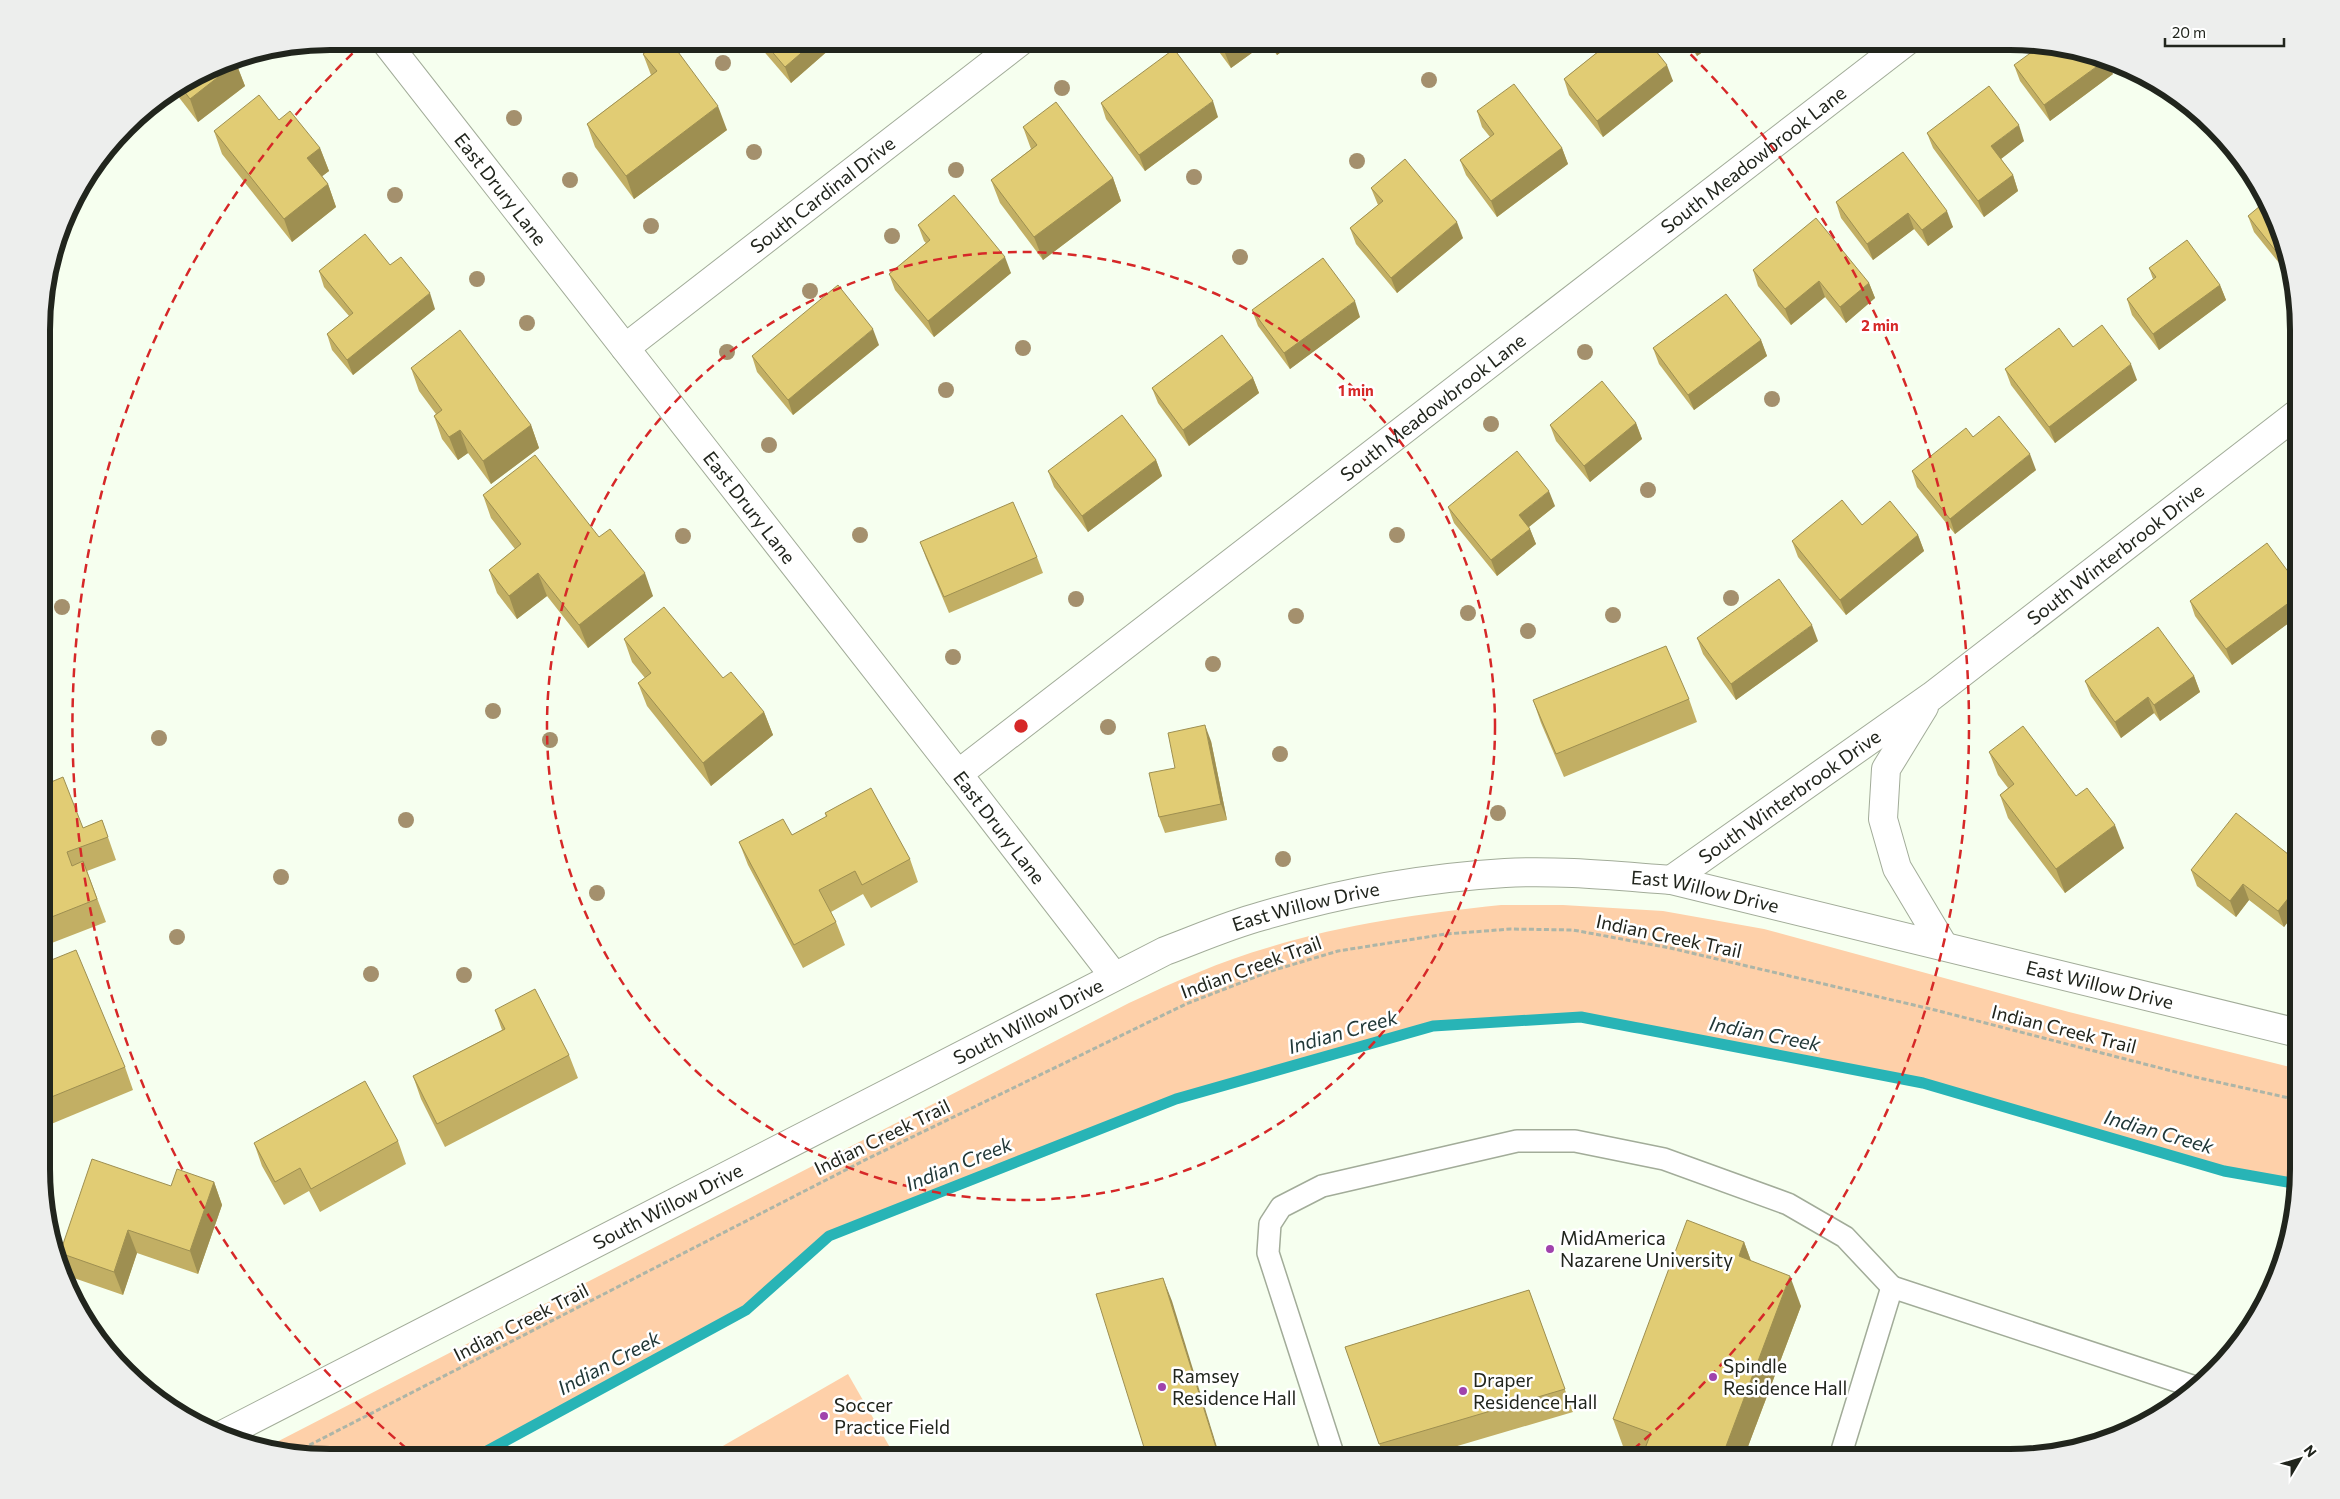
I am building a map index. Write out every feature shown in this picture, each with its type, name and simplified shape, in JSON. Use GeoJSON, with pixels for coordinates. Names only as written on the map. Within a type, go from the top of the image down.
{"type":"FeatureCollection","features":[{"type":"Feature","properties":{"kind":"street","name":"East Drury Lane"},"geometry":{"type":"LineString","coordinates":[[391,50],[1114,976]]}},
{"type":"Feature","properties":{"kind":"street","name":"South Cardinal Drive"},"geometry":{"type":"LineString","coordinates":[[625,348],[1009,50]]}},
{"type":"Feature","properties":{"kind":"street","name":"South Meadowbrook Lane"},"geometry":{"type":"LineString","coordinates":[[958,774],[1895,50]]}},
{"type":"Feature","properties":{"kind":"street","name":"South Winterbrook Drive"},"geometry":{"type":"LineString","coordinates":[[1671,880],[1932,696],[2290,418]]}},
{"type":"Feature","properties":{"kind":"street","name":"South Winterbrook Drive"},"geometry":{"type":"LineString","coordinates":[[1932,696],[1886,769],[1883,819],[1897,868],[1943,945]]}},
{"type":"Feature","properties":{"kind":"street","name":"East Willow Drive"},"geometry":{"type":"LineString","coordinates":[[1114,976],[1166,951],[1260,916],[1335,897],[1448,878],[1506,873],[1576,873],[1671,880],[2290,1031]]}},
{"type":"Feature","properties":{"kind":"street","name":"South Willow Drive"},"geometry":{"type":"LineString","coordinates":[[230,1431],[1114,976]]}},
{"type":"Feature","properties":{"kind":"lane"},"geometry":{"type":"LineString","coordinates":[[1331,1449],[1268,1253],[1270,1224],[1281,1208],[1322,1186],[1517,1141],[1576,1141],[1664,1159],[1788,1204],[1845,1237],[1892,1287],[2189,1385]]}},
{"type":"Feature","properties":{"kind":"lane"},"geometry":{"type":"LineString","coordinates":[[1842,1449],[1892,1287]]}},
{"type":"Feature","properties":{"kind":"path","name":"Indian Creek Trail"},"geometry":{"type":"LineString","coordinates":[[305,1448],[867,1159],[1177,1008],[1271,971],[1338,951],[1446,934],[1511,929],[1573,930],[1670,948],[1935,1010],[2195,1077],[2290,1098]]}},
{"type":"Feature","properties":{"kind":"shaded area"},"geometry":{"type":"Polygon","coordinates":[[[1501,905],[1563,905],[1663,911],[1764,929],[2069,1012],[2290,1067],[2289,1182],[2224,1171],[1923,1083],[1581,1017],[1433,1026],[1176,1099],[829,1236],[746,1310],[491,1449],[330,1449],[293,1447],[274,1444],[1163,987],[1216,965],[1298,939],[1355,926],[1501,905]]]}},
{"type":"Feature","properties":{"kind":"shaded area","name":"Soccer Practice Field"},"geometry":{"type":"Polygon","coordinates":[[[848,1374],[891,1449],[718,1449],[848,1374]]]}},
{"type":"Feature","properties":{"kind":"building"},"geometry":{"type":"Polygon","coordinates":[[[648,50],[677,50],[718,106],[626,176],[587,124],[657,71],[643,54],[648,50]]]}},
{"type":"Feature","properties":{"kind":"building"},"geometry":{"type":"Polygon","coordinates":[[[771,50],[805,50],[785,67],[771,50]]]}},
{"type":"Feature","properties":{"kind":"building"},"geometry":{"type":"Polygon","coordinates":[[[1173,50],[1175,50],[1213,101],[1139,155],[1101,103],[1173,50]]]}},
{"type":"Feature","properties":{"kind":"building"},"geometry":{"type":"Polygon","coordinates":[[[1600,50],[1655,50],[1667,65],[1597,121],[1564,79],[1600,50]]]}},
{"type":"Feature","properties":{"kind":"building"},"geometry":{"type":"Polygon","coordinates":[[[2033,51],[2065,55],[2099,65],[2044,105],[2014,65],[2033,51]]]}},
{"type":"Feature","properties":{"kind":"building"},"geometry":{"type":"Polygon","coordinates":[[[228,69],[190,99],[184,91],[228,69]]]}},
{"type":"Feature","properties":{"kind":"building"},"geometry":{"type":"Polygon","coordinates":[[[1514,84],[1562,148],[1491,201],[1460,160],[1494,134],[1477,111],[1514,84]]]}},
{"type":"Feature","properties":{"kind":"building"},"geometry":{"type":"Polygon","coordinates":[[[1989,86],[2019,125],[1991,146],[2013,175],[1978,201],[1927,133],[1989,86]]]}},
{"type":"Feature","properties":{"kind":"building"},"geometry":{"type":"Polygon","coordinates":[[[259,95],[279,120],[290,111],[320,148],[307,158],[328,184],[284,219],[214,131],[259,95]]]}},
{"type":"Feature","properties":{"kind":"building"},"geometry":{"type":"Polygon","coordinates":[[[1056,102],[1113,178],[1034,237],[991,180],[1037,145],[1023,127],[1056,102]]]}},
{"type":"Feature","properties":{"kind":"building"},"geometry":{"type":"Polygon","coordinates":[[[1903,152],[1947,211],[1922,230],[1908,213],[1867,244],[1836,202],[1903,152]]]}},
{"type":"Feature","properties":{"kind":"building"},"geometry":{"type":"Polygon","coordinates":[[[1405,159],[1457,222],[1391,278],[1350,228],[1383,201],[1371,188],[1405,159]]]}},
{"type":"Feature","properties":{"kind":"building"},"geometry":{"type":"Polygon","coordinates":[[[954,195],[1005,257],[928,321],[889,274],[930,240],[918,225],[954,195]]]}},
{"type":"Feature","properties":{"kind":"building"},"geometry":{"type":"Polygon","coordinates":[[[2261,205],[2269,223],[2280,256],[2248,216],[2261,205]]]}},
{"type":"Feature","properties":{"kind":"building"},"geometry":{"type":"Polygon","coordinates":[[[1816,218],[1869,283],[1840,307],[1819,281],[1785,309],[1753,270],[1816,218]]]}},
{"type":"Feature","properties":{"kind":"building"},"geometry":{"type":"Polygon","coordinates":[[[365,234],[390,265],[401,257],[430,293],[347,360],[327,334],[353,313],[319,271],[365,234]]]}},
{"type":"Feature","properties":{"kind":"building"},"geometry":{"type":"Polygon","coordinates":[[[2187,240],[2220,285],[2153,334],[2127,299],[2156,277],[2149,268],[2187,240]]]}},
{"type":"Feature","properties":{"kind":"building"},"geometry":{"type":"Polygon","coordinates":[[[1323,258],[1355,301],[1284,353],[1252,310],[1323,258]]]}},
{"type":"Feature","properties":{"kind":"building"},"geometry":{"type":"Polygon","coordinates":[[[838,285],[873,329],[788,400],[752,356],[838,285]]]}},
{"type":"Feature","properties":{"kind":"building"},"geometry":{"type":"Polygon","coordinates":[[[1726,294],[1761,340],[1688,395],[1653,348],[1726,294]]]}},
{"type":"Feature","properties":{"kind":"building"},"geometry":{"type":"Polygon","coordinates":[[[2102,325],[2131,364],[2049,427],[2005,369],[2059,328],[2073,347],[2102,325]]]}},
{"type":"Feature","properties":{"kind":"building"},"geometry":{"type":"Polygon","coordinates":[[[460,330],[531,425],[483,461],[460,430],[449,437],[434,416],[442,410],[411,368],[460,330]]]}},
{"type":"Feature","properties":{"kind":"building"},"geometry":{"type":"Polygon","coordinates":[[[1222,335],[1253,378],[1183,430],[1152,388],[1222,335]]]}},
{"type":"Feature","properties":{"kind":"building"},"geometry":{"type":"Polygon","coordinates":[[[1602,381],[1636,423],[1584,466],[1550,425],[1602,381]]]}},
{"type":"Feature","properties":{"kind":"building"},"geometry":{"type":"Polygon","coordinates":[[[1122,415],[1156,460],[1082,516],[1048,471],[1122,415]]]}},
{"type":"Feature","properties":{"kind":"building"},"geometry":{"type":"Polygon","coordinates":[[[1999,416],[2030,454],[1950,519],[1912,471],[1966,428],[1973,437],[1999,416]]]}},
{"type":"Feature","properties":{"kind":"building"},"geometry":{"type":"Polygon","coordinates":[[[1517,451],[1549,491],[1519,515],[1530,529],[1491,560],[1448,507],[1517,451]]]}},
{"type":"Feature","properties":{"kind":"building"},"geometry":{"type":"Polygon","coordinates":[[[535,455],[599,537],[610,529],[645,573],[579,625],[538,573],[509,596],[489,570],[521,544],[483,495],[535,455]]]}},
{"type":"Feature","properties":{"kind":"building"},"geometry":{"type":"Polygon","coordinates":[[[1842,500],[1862,525],[1890,501],[1918,535],[1840,600],[1792,541],[1842,500]]]}},
{"type":"Feature","properties":{"kind":"building"},"geometry":{"type":"Polygon","coordinates":[[[1013,502],[1037,557],[944,597],[920,542],[1013,502]]]}},
{"type":"Feature","properties":{"kind":"building"},"geometry":{"type":"Polygon","coordinates":[[[2267,543],[2290,574],[2290,602],[2226,649],[2190,601],[2267,543]]]}},
{"type":"Feature","properties":{"kind":"building"},"geometry":{"type":"Polygon","coordinates":[[[1779,579],[1812,625],[1731,684],[1697,638],[1779,579]]]}},
{"type":"Feature","properties":{"kind":"building"},"geometry":{"type":"Polygon","coordinates":[[[664,607],[723,678],[731,672],[764,712],[703,763],[638,683],[651,673],[624,639],[664,607]]]}},
{"type":"Feature","properties":{"kind":"building"},"geometry":{"type":"Polygon","coordinates":[[[2158,627],[2194,676],[2154,705],[2148,697],[2115,722],[2085,681],[2158,627]]]}},
{"type":"Feature","properties":{"kind":"building"},"geometry":{"type":"Polygon","coordinates":[[[1666,646],[1689,699],[1556,754],[1533,700],[1666,646]]]}},
{"type":"Feature","properties":{"kind":"building"},"geometry":{"type":"Polygon","coordinates":[[[1205,725],[1221,804],[1159,817],[1149,773],[1175,768],[1168,733],[1205,725]]]}},
{"type":"Feature","properties":{"kind":"building"},"geometry":{"type":"Polygon","coordinates":[[[2023,726],[2076,796],[2087,788],[2115,825],[2056,869],[2000,795],[2014,784],[1989,752],[2023,726]]]}},
{"type":"Feature","properties":{"kind":"building"},"geometry":{"type":"Polygon","coordinates":[[[63,777],[83,828],[102,820],[108,837],[67,852],[72,866],[83,861],[97,899],[50,918],[50,782],[63,777]]]}},
{"type":"Feature","properties":{"kind":"building"},"geometry":{"type":"Polygon","coordinates":[[[871,788],[910,859],[862,885],[855,871],[819,890],[836,922],[794,945],[739,842],[783,819],[792,835],[827,816],[825,813],[871,788]]]}},
{"type":"Feature","properties":{"kind":"building"},"geometry":{"type":"Polygon","coordinates":[[[2236,813],[2290,856],[2290,896],[2278,911],[2243,884],[2230,901],[2191,870],[2236,813]]]}},
{"type":"Feature","properties":{"kind":"building"},"geometry":{"type":"Polygon","coordinates":[[[76,950],[125,1067],[50,1098],[50,961],[76,950]]]}},
{"type":"Feature","properties":{"kind":"building"},"geometry":{"type":"Polygon","coordinates":[[[535,989],[569,1055],[437,1124],[413,1076],[505,1029],[495,1010],[535,989]]]}},
{"type":"Feature","properties":{"kind":"building"},"geometry":{"type":"Polygon","coordinates":[[[365,1081],[398,1141],[311,1189],[300,1168],[275,1182],[254,1143],[365,1081]]]}},
{"type":"Feature","properties":{"kind":"building"},"geometry":{"type":"Polygon","coordinates":[[[92,1159],[171,1186],[177,1169],[214,1182],[190,1251],[128,1230],[114,1272],[64,1254],[62,1248],[92,1159]]]}},
{"type":"Feature","properties":{"kind":"building","name":"Spindle Residence Hall"},"geometry":{"type":"Polygon","coordinates":[[[1687,1220],[1744,1242],[1739,1256],[1790,1276],[1725,1449],[1645,1449],[1651,1433],[1613,1419],[1687,1220]]]}},
{"type":"Feature","properties":{"kind":"building","name":"Ramsey Residence Hall"},"geometry":{"type":"Polygon","coordinates":[[[1163,1278],[1216,1449],[1144,1449],[1096,1294],[1163,1278]]]}},
{"type":"Feature","properties":{"kind":"building","name":"Draper Residence Hall"},"geometry":{"type":"Polygon","coordinates":[[[1529,1290],[1565,1389],[1379,1444],[1345,1347],[1529,1290]]]}},
{"type":"Feature","properties":{"kind":"waterway","name":"Indian Creek"},"geometry":{"type":"LineString","coordinates":[[491,1449],[746,1310],[829,1236],[1176,1099],[1433,1026],[1581,1017],[1923,1083],[2224,1171],[2289,1182]]}},
{"type":"Feature","properties":{"kind":"place","name":"MidAmerica Nazarene University"},"geometry":{"type":"Point","coordinates":[1550,1249]}},
{"type":"Feature","properties":{"kind":"place","name":"Spindle Residence Hall"},"geometry":{"type":"Point","coordinates":[1713,1377]}},
{"type":"Feature","properties":{"kind":"place","name":"Ramsey Residence Hall"},"geometry":{"type":"Point","coordinates":[1162,1387]}},
{"type":"Feature","properties":{"kind":"place","name":"Draper Residence Hall"},"geometry":{"type":"Point","coordinates":[1463,1391]}},
{"type":"Feature","properties":{"kind":"place","name":"Soccer Practice Field"},"geometry":{"type":"Point","coordinates":[824,1416]}}]}
